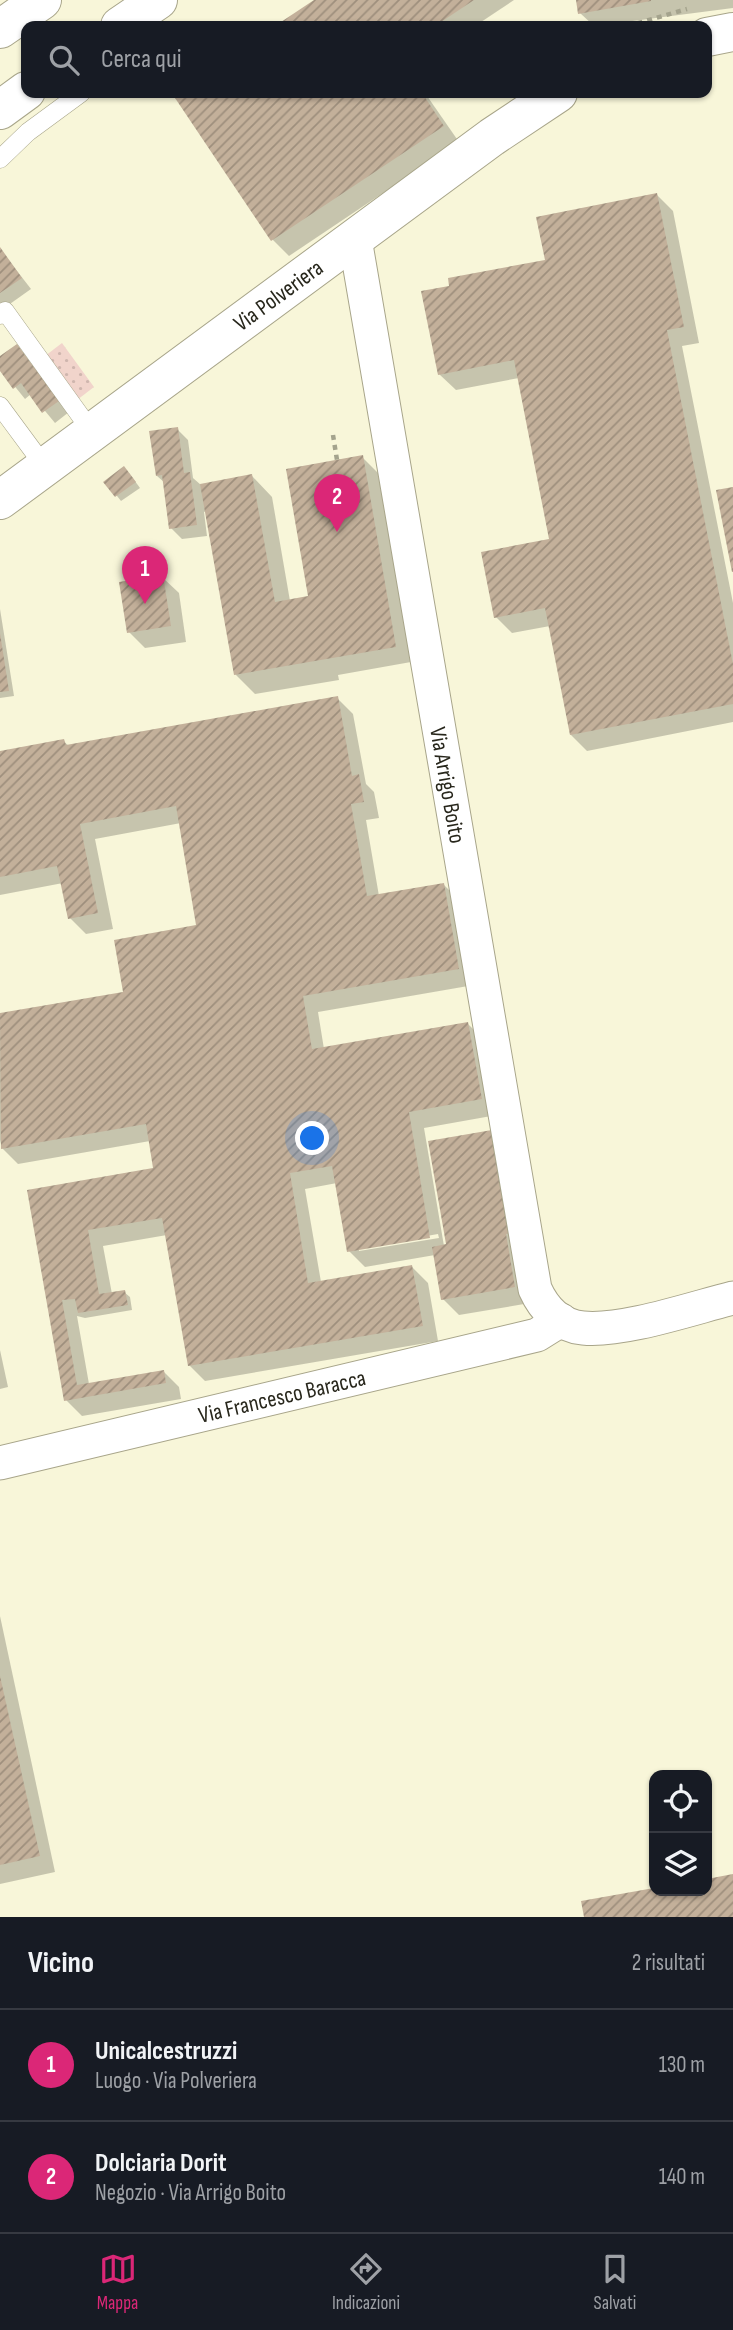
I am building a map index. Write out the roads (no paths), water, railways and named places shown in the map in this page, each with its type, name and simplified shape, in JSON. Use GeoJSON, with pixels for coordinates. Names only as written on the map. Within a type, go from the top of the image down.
{"type":"FeatureCollection","features":[{"type":"Feature","properties":{"kind":"main road"},"geometry":{"type":"LineString","coordinates":[[0,29],[42,0]]}},
{"type":"Feature","properties":{"kind":"main road"},"geometry":{"type":"LineString","coordinates":[[127,21],[158,0]]}},
{"type":"Feature","properties":{"kind":"main road"},"geometry":{"type":"LineString","coordinates":[[712,25],[733,32]]}},
{"type":"Feature","properties":{"kind":"main road"},"geometry":{"type":"LineString","coordinates":[[0,110],[21,95]]}},
{"type":"Feature","properties":{"kind":"main road","name":"Via Polveriera"},"geometry":{"type":"LineString","coordinates":[[0,500],[551,98]]}},
{"type":"Feature","properties":{"kind":"street","name":"Via Arrigo Boito"},"geometry":{"type":"LineString","coordinates":[[355,239],[535,1289],[544,1308],[561,1320]]}},
{"type":"Feature","properties":{"kind":"street"},"geometry":{"type":"LineString","coordinates":[[561,1320],[582,1328],[615,1326],[733,1298]]}},
{"type":"Feature","properties":{"kind":"street","name":"Via Francesco Baracca"},"geometry":{"type":"LineString","coordinates":[[0,1463],[537,1335],[561,1320]]}},
{"type":"Feature","properties":{"kind":"lane"},"geometry":{"type":"LineString","coordinates":[[154,21],[169,0]]}},
{"type":"Feature","properties":{"kind":"lane"},"geometry":{"type":"LineString","coordinates":[[0,159],[28,131],[74,98]]}},
{"type":"Feature","properties":{"kind":"lane"},"geometry":{"type":"LineString","coordinates":[[0,315],[5,311],[92,432]]}},
{"type":"Feature","properties":{"kind":"lane"},"geometry":{"type":"LineString","coordinates":[[0,406],[45,467]]}},
{"type":"Feature","properties":{"kind":"place","name":"Dolciaria Dorit"},"geometry":{"type":"Point","coordinates":[337,532]}},
{"type":"Feature","properties":{"kind":"place","name":"Unicalcestruzzi"},"geometry":{"type":"Point","coordinates":[145,604]}}]}
